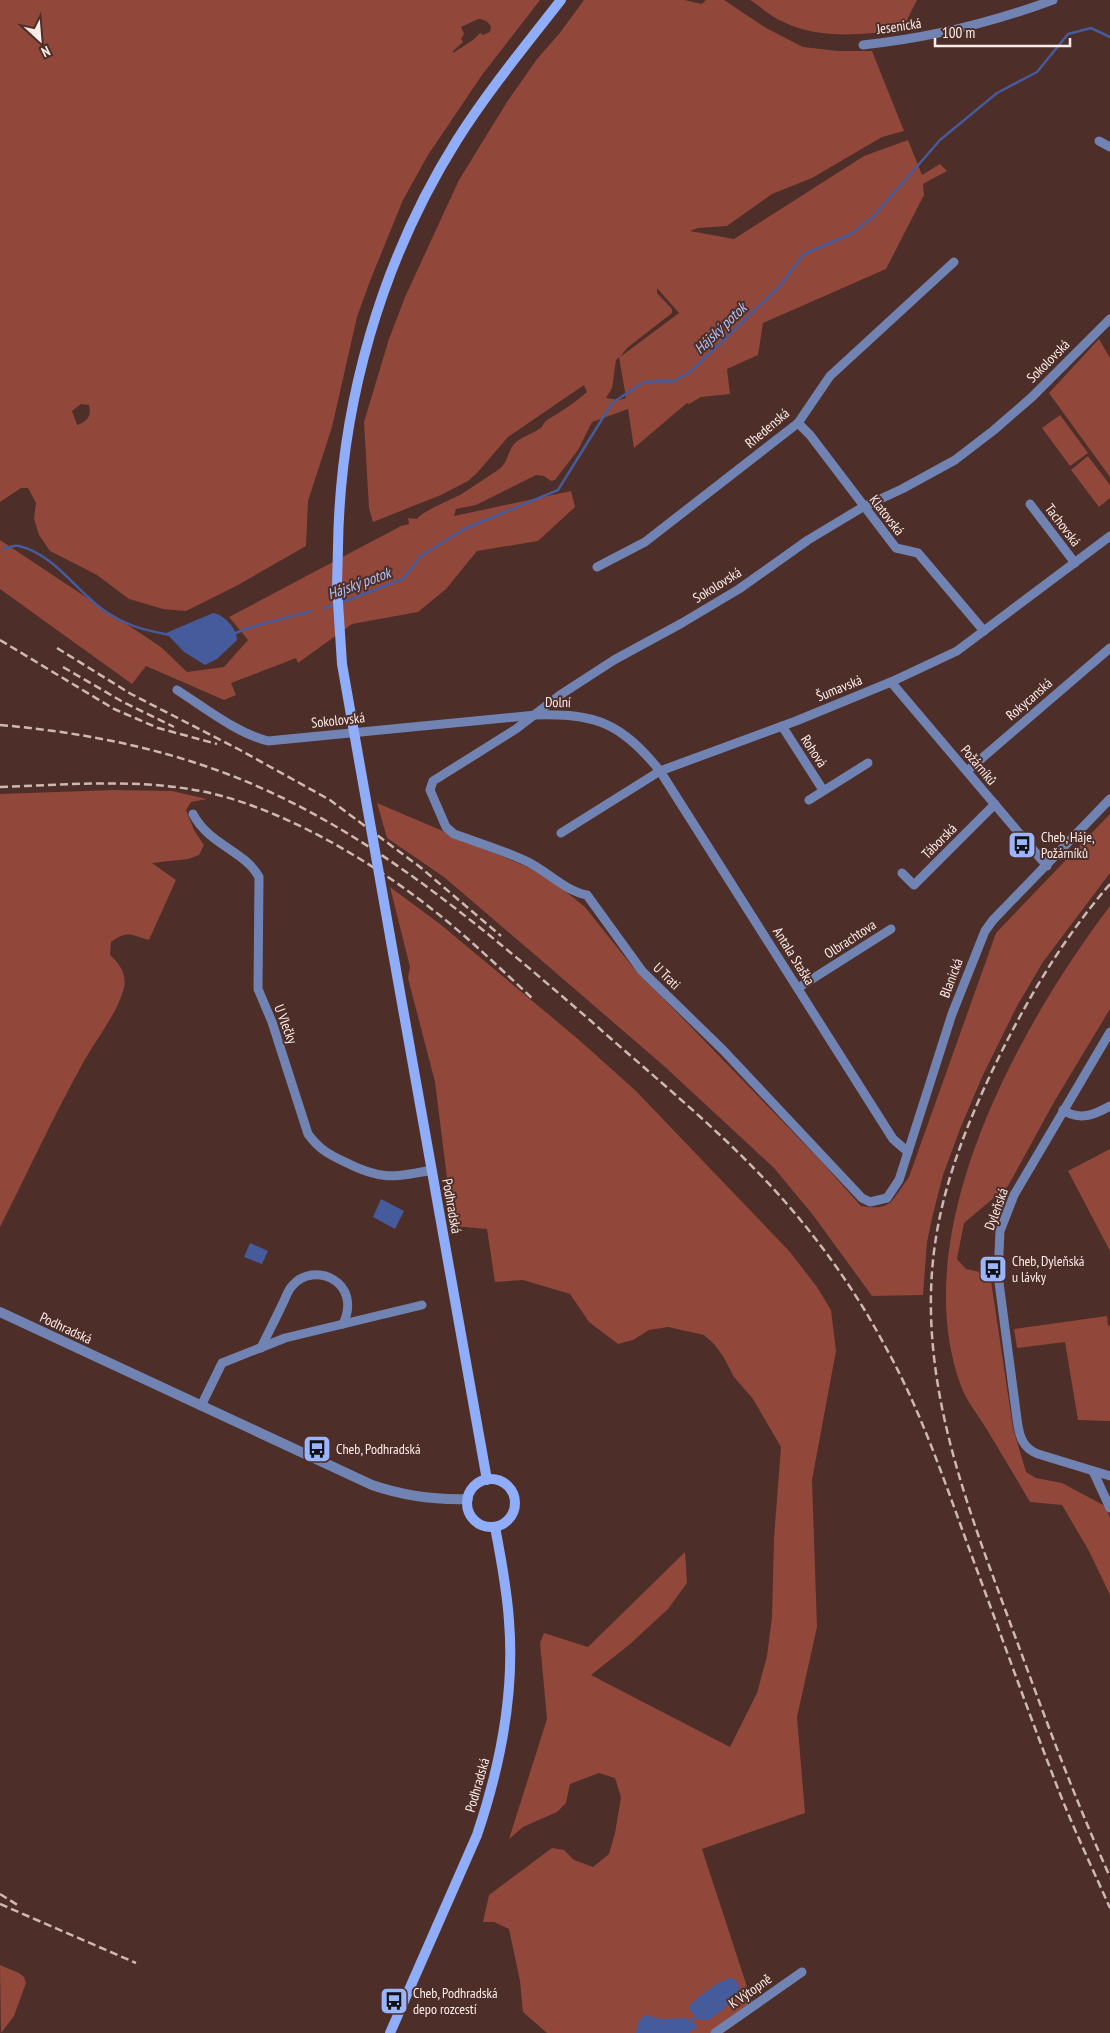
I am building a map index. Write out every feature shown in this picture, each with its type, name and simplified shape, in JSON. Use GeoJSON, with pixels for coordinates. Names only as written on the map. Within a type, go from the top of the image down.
{"type":"FeatureCollection","features":[{"type":"Feature","properties":{"kind":"main road","name":"Podhradská"},"geometry":{"type":"LineString","coordinates":[[487,1480],[342,664],[338,606],[341,476],[351,410],[377,314],[404,242],[427,192],[456,141],[489,92],[561,0]]}},
{"type":"Feature","properties":{"kind":"main road"},"geometry":{"type":"LineString","coordinates":[[487,1480],[496,1480],[505,1485],[512,1492],[514,1501],[511,1516],[505,1523],[495,1527],[485,1526],[473,1518],[468,1509],[468,1499],[474,1487],[487,1480]]}},
{"type":"Feature","properties":{"kind":"main road","name":"Podhradská"},"geometry":{"type":"LineString","coordinates":[[390,2033],[477,1835],[491,1792],[500,1753],[509,1690],[510,1623],[506,1584],[495,1527]]}},
{"type":"Feature","properties":{"kind":"street","name":"Jesenická"},"geometry":{"type":"LineString","coordinates":[[863,45],[907,40],[972,27],[1053,0]]}},
{"type":"Feature","properties":{"kind":"street"},"geometry":{"type":"LineString","coordinates":[[1099,141],[1110,147]]}},
{"type":"Feature","properties":{"kind":"street","name":"Rhedenská"},"geometry":{"type":"LineString","coordinates":[[597,567],[645,542],[798,423],[830,376],[954,262]]}},
{"type":"Feature","properties":{"kind":"street","name":"Sokolovská"},"geometry":{"type":"LineString","coordinates":[[176,690],[254,737],[268,740],[536,715],[560,695],[614,660],[682,623],[738,589],[808,540],[863,507],[902,489],[955,460],[975,446],[1032,397],[1110,318]]}},
{"type":"Feature","properties":{"kind":"street","name":"Klatovská"},"geometry":{"type":"LineString","coordinates":[[798,423],[810,435],[896,548],[918,553],[984,631]]}},
{"type":"Feature","properties":{"kind":"street","name":"Tachovská"},"geometry":{"type":"LineString","coordinates":[[1030,504],[1075,563]]}},
{"type":"Feature","properties":{"kind":"street","name":"Šumavská"},"geometry":{"type":"LineString","coordinates":[[561,833],[660,771],[782,726],[891,682],[957,651],[1110,536]]}},
{"type":"Feature","properties":{"kind":"street","name":"Rokycanská"},"geometry":{"type":"LineString","coordinates":[[967,772],[1110,648]]}},
{"type":"Feature","properties":{"kind":"street","name":"Požárníků"},"geometry":{"type":"LineString","coordinates":[[891,682],[1047,866]]}},
{"type":"Feature","properties":{"kind":"street","name":"Dolní"},"geometry":{"type":"LineString","coordinates":[[430,790],[433,781],[536,715],[566,714],[592,718],[606,724],[633,741],[660,771]]}},
{"type":"Feature","properties":{"kind":"street","name":"Rohová"},"geometry":{"type":"LineString","coordinates":[[782,726],[823,790]]}},
{"type":"Feature","properties":{"kind":"street","name":"Rohová"},"geometry":{"type":"LineString","coordinates":[[809,800],[868,762]]}},
{"type":"Feature","properties":{"kind":"street","name":"Antala Staška"},"geometry":{"type":"LineString","coordinates":[[660,771],[893,1139],[908,1152]]}},
{"type":"Feature","properties":{"kind":"street","name":"U Trati"},"geometry":{"type":"LineString","coordinates":[[430,790],[446,827],[454,834],[517,857],[547,872],[575,893],[587,895],[642,971],[723,1050],[862,1198],[870,1202],[879,1201]]}},
{"type":"Feature","properties":{"kind":"street","name":"Blanická"},"geometry":{"type":"LineString","coordinates":[[879,1201],[887,1198],[899,1180],[952,1014],[985,932],[993,920],[1110,799]]}},
{"type":"Feature","properties":{"kind":"street","name":"Táborská"},"geometry":{"type":"LineString","coordinates":[[902,873],[914,885],[995,804]]}},
{"type":"Feature","properties":{"kind":"street","name":"U Vlečky"},"geometry":{"type":"LineString","coordinates":[[193,814],[198,825],[208,835],[253,868],[259,877],[258,989],[276,1031],[308,1134],[318,1148],[365,1172],[377,1176],[392,1177],[432,1170]]}},
{"type":"Feature","properties":{"kind":"street","name":"Olbrachtova"},"geometry":{"type":"LineString","coordinates":[[798,988],[891,929]]}},
{"type":"Feature","properties":{"kind":"street","name":"Dyleňská"},"geometry":{"type":"LineString","coordinates":[[1110,1032],[1010,1203],[1000,1231],[998,1274],[1017,1419],[1022,1442],[1028,1449],[1038,1454],[1110,1476]]}},
{"type":"Feature","properties":{"kind":"street"},"geometry":{"type":"LineString","coordinates":[[1063,1110],[1071,1115],[1080,1117],[1088,1116],[1110,1106]]}},
{"type":"Feature","properties":{"kind":"street"},"geometry":{"type":"LineString","coordinates":[[261,1348],[291,1286],[300,1279],[311,1275],[330,1278],[344,1288],[348,1296],[348,1308],[343,1324]]}},
{"type":"Feature","properties":{"kind":"street"},"geometry":{"type":"LineString","coordinates":[[201,1406],[222,1363],[285,1338],[422,1305]]}},
{"type":"Feature","properties":{"kind":"street","name":"Podhradská"},"geometry":{"type":"LineString","coordinates":[[0,1312],[372,1485],[419,1497],[468,1499]]}},
{"type":"Feature","properties":{"kind":"street"},"geometry":{"type":"LineString","coordinates":[[1093,1471],[1110,1508]]}},
{"type":"Feature","properties":{"kind":"street","name":"K Výtopně"},"geometry":{"type":"LineString","coordinates":[[715,2033],[802,1972]]}},
{"type":"Feature","properties":{"kind":"shaded area"},"geometry":{"type":"Polygon","coordinates":[[[0,0],[540,0],[482,75],[428,155],[403,200],[357,317],[332,427],[308,501],[306,546],[238,585],[186,611],[163,609],[129,599],[97,575],[50,551],[39,535],[34,519],[36,503],[28,488],[21,488],[0,502],[0,0]],[[478,19],[461,27],[464,34],[461,39],[463,42],[453,53],[480,33],[483,35],[490,32],[490,24],[478,19]],[[81,404],[72,411],[77,425],[86,420],[90,412],[89,405],[81,404]]]}},
{"type":"Feature","properties":{"kind":"shaded area"},"geometry":{"type":"Polygon","coordinates":[[[584,0],[684,0],[702,4],[706,0],[724,0],[766,28],[803,47],[838,51],[872,51],[904,131],[882,137],[812,178],[772,194],[727,226],[698,228],[690,231],[734,239],[864,156],[908,140],[922,175],[940,164],[947,171],[923,184],[924,195],[886,269],[763,323],[758,355],[727,369],[730,394],[701,397],[689,404],[687,403],[634,448],[628,409],[592,422],[578,450],[555,480],[551,481],[544,476],[536,475],[476,505],[456,509],[454,516],[571,491],[575,507],[538,541],[477,551],[446,589],[418,612],[352,624],[298,663],[296,658],[231,683],[236,695],[224,700],[146,666],[132,684],[0,589],[0,540],[161,647],[187,672],[224,667],[248,640],[229,617],[401,526],[409,524],[408,518],[417,519],[430,510],[460,495],[502,467],[516,442],[540,428],[547,420],[587,392],[584,385],[508,437],[468,481],[441,495],[373,522],[369,508],[364,422],[389,339],[405,297],[459,180],[507,102],[537,59],[559,34],[584,0]],[[657,288],[657,293],[672,309],[672,313],[627,348],[620,357],[679,313],[657,288]],[[619,357],[616,360],[612,388],[606,398],[619,400],[626,398],[619,357]]]}},
{"type":"Feature","properties":{"kind":"shaded area"},"geometry":{"type":"Polygon","coordinates":[[[750,0],[917,0],[902,30],[839,34],[809,31],[794,26],[775,18],[750,0]]]}},
{"type":"Feature","properties":{"kind":"shaded area"},"geometry":{"type":"Polygon","coordinates":[[[1099,339],[1110,358],[1110,477],[1049,393],[1099,339]]]}},
{"type":"Feature","properties":{"kind":"shaded area"},"geometry":{"type":"Polygon","coordinates":[[[1060,415],[1088,453],[1070,466],[1042,428],[1060,415]]]}},
{"type":"Feature","properties":{"kind":"shaded area"},"geometry":{"type":"Polygon","coordinates":[[[1088,456],[1110,485],[1110,498],[1099,507],[1071,470],[1088,456]]]}},
{"type":"Feature","properties":{"kind":"shaded area"},"geometry":{"type":"Polygon","coordinates":[[[113,790],[172,791],[207,799],[191,802],[186,810],[194,830],[204,845],[199,855],[188,859],[152,863],[176,880],[149,940],[133,935],[125,935],[111,942],[110,955],[119,965],[125,983],[121,998],[73,1081],[0,1227],[0,794],[113,790]]]}},
{"type":"Feature","properties":{"kind":"shaded area"},"geometry":{"type":"Polygon","coordinates":[[[377,803],[544,874],[585,907],[632,966],[820,1160],[861,1206],[879,1207],[886,1205],[894,1198],[909,1177],[996,933],[1110,814],[1110,873],[1043,962],[1017,1006],[982,1077],[943,1175],[927,1242],[923,1295],[872,1296],[813,1215],[774,1168],[664,1066],[444,877],[387,838],[377,803]]]}},
{"type":"Feature","properties":{"kind":"shaded area"},"geometry":{"type":"Polygon","coordinates":[[[390,887],[440,924],[578,1039],[636,1091],[790,1252],[817,1287],[831,1310],[836,1351],[812,1480],[817,1627],[797,1717],[805,1813],[702,1849],[752,2002],[712,2033],[547,2033],[523,2012],[520,1981],[509,1929],[494,1922],[483,1922],[489,1895],[552,1848],[564,1850],[574,1860],[593,1867],[609,1854],[615,1833],[621,1797],[615,1778],[599,1773],[570,1784],[566,1803],[557,1812],[523,1827],[509,1839],[547,1719],[540,1643],[544,1633],[588,1647],[685,1552],[687,1583],[668,1609],[629,1645],[591,1675],[730,1747],[757,1693],[767,1656],[772,1617],[774,1538],[781,1447],[753,1399],[734,1377],[723,1356],[704,1335],[668,1327],[649,1330],[633,1340],[618,1344],[589,1322],[570,1294],[523,1280],[495,1282],[487,1229],[453,1226],[435,1082],[408,978],[410,967],[390,887]]]}},
{"type":"Feature","properties":{"kind":"shaded area"},"geometry":{"type":"Polygon","coordinates":[[[1110,906],[1110,1009],[1054,1102],[1008,1186],[964,1223],[957,1259],[966,1269],[990,1274],[1013,1428],[1026,1472],[1036,1478],[1062,1483],[1105,1506],[1110,1518],[1110,1595],[1089,1551],[1062,1505],[1030,1502],[969,1402],[961,1386],[947,1326],[948,1263],[959,1198],[980,1133],[1008,1070],[1041,1010],[1075,954],[1110,906]]]}},
{"type":"Feature","properties":{"kind":"shaded area"},"geometry":{"type":"Polygon","coordinates":[[[1110,1149],[1110,1251],[1068,1171],[1110,1149]]]}},
{"type":"Feature","properties":{"kind":"shaded area"},"geometry":{"type":"Polygon","coordinates":[[[1107,1316],[1108,1326],[1110,1325],[1110,1421],[1078,1420],[1065,1342],[1017,1348],[1014,1329],[1107,1316]]]}},
{"type":"Feature","properties":{"kind":"shaded area"},"geometry":{"type":"Polygon","coordinates":[[[0,1965],[19,1973],[24,1977],[26,1983],[14,2016],[1,2033],[0,1965]]]}},
{"type":"Feature","properties":{"kind":"water"},"geometry":{"type":"Polygon","coordinates":[[[213,613],[229,623],[235,631],[237,640],[217,659],[205,665],[184,652],[166,633],[213,613]]]}},
{"type":"Feature","properties":{"kind":"water"},"geometry":{"type":"Polygon","coordinates":[[[381,1199],[404,1211],[395,1229],[373,1217],[381,1199]]]}},
{"type":"Feature","properties":{"kind":"water"},"geometry":{"type":"Polygon","coordinates":[[[250,1243],[268,1251],[262,1264],[244,1257],[250,1243]]]}},
{"type":"Feature","properties":{"kind":"water"},"geometry":{"type":"Polygon","coordinates":[[[732,1978],[738,1983],[737,1995],[726,2007],[709,2020],[699,2020],[691,2012],[689,2006],[715,1985],[732,1978]]]}},
{"type":"Feature","properties":{"kind":"water"},"geometry":{"type":"Polygon","coordinates":[[[645,2015],[661,2019],[686,2018],[698,2026],[689,2033],[636,2033],[638,2022],[645,2015]]]}},
{"type":"Feature","properties":{"kind":"waterway","name":"Hájský potok"},"geometry":{"type":"LineString","coordinates":[[340,603],[403,579],[421,556],[464,529],[558,490],[612,403],[644,382],[674,381],[690,372],[779,287],[804,254],[851,234],[873,217],[940,140],[997,93],[1037,72],[1068,34],[1091,28],[1110,37]]}},
{"type":"Feature","properties":{"kind":"waterway","name":"Hájský potok"},"geometry":{"type":"LineString","coordinates":[[4,549],[17,546],[33,551],[57,567],[89,598],[111,615],[133,626],[170,635]]}},
{"type":"Feature","properties":{"kind":"waterway","name":"Hájský potok"},"geometry":{"type":"LineString","coordinates":[[324,608],[335,605]]}},
{"type":"Feature","properties":{"kind":"waterway","name":"Hájský potok"},"geometry":{"type":"LineString","coordinates":[[233,634],[251,627],[311,611]]}},
{"type":"Feature","properties":{"kind":"waterway"},"geometry":{"type":"LineString","coordinates":[[689,2022],[696,2017]]}},
{"type":"Feature","properties":{"kind":"railway"},"geometry":{"type":"LineString","coordinates":[[0,640],[114,709],[158,728],[217,744]]}},
{"type":"Feature","properties":{"kind":"railway"},"geometry":{"type":"LineString","coordinates":[[57,648],[131,694],[240,750],[330,800],[420,867],[501,936]]}},
{"type":"Feature","properties":{"kind":"railway"},"geometry":{"type":"LineString","coordinates":[[63,667],[123,702],[174,727]]}},
{"type":"Feature","properties":{"kind":"railway"},"geometry":{"type":"LineString","coordinates":[[0,725],[103,739],[137,746],[203,765],[268,791],[312,813],[355,838],[437,894],[515,957],[717,1132],[765,1179],[815,1238],[840,1272],[875,1327],[899,1372],[923,1425],[1059,1790],[1110,1908]]}},
{"type":"Feature","properties":{"kind":"railway"},"geometry":{"type":"LineString","coordinates":[[0,787],[142,784],[189,789],[222,796],[256,807],[323,838],[387,876],[455,928],[533,999]]}},
{"type":"Feature","properties":{"kind":"railway"},"geometry":{"type":"LineString","coordinates":[[1110,884],[1077,926],[1046,971],[1019,1017],[970,1120],[950,1177],[940,1216],[932,1270],[931,1322],[936,1375],[946,1426],[976,1528],[1059,1753],[1110,1877]]}},
{"type":"Feature","properties":{"kind":"railway"},"geometry":{"type":"LineString","coordinates":[[0,1894],[19,1906]]}},
{"type":"Feature","properties":{"kind":"railway"},"geometry":{"type":"LineString","coordinates":[[0,1904],[136,1963]]}},
{"type":"Feature","properties":{"kind":"place","name":"Cheb, Háje, Požárníků"},"geometry":{"type":"Point","coordinates":[1022,845]}},
{"type":"Feature","properties":{"kind":"place","name":"Cheb, Dyleňská u lávky"},"geometry":{"type":"Point","coordinates":[993,1269]}},
{"type":"Feature","properties":{"kind":"place","name":"Cheb, Podhradská"},"geometry":{"type":"Point","coordinates":[317,1449]}},
{"type":"Feature","properties":{"kind":"place","name":"Cheb, Podhradská depo rozcestí"},"geometry":{"type":"Point","coordinates":[394,2001]}}]}
